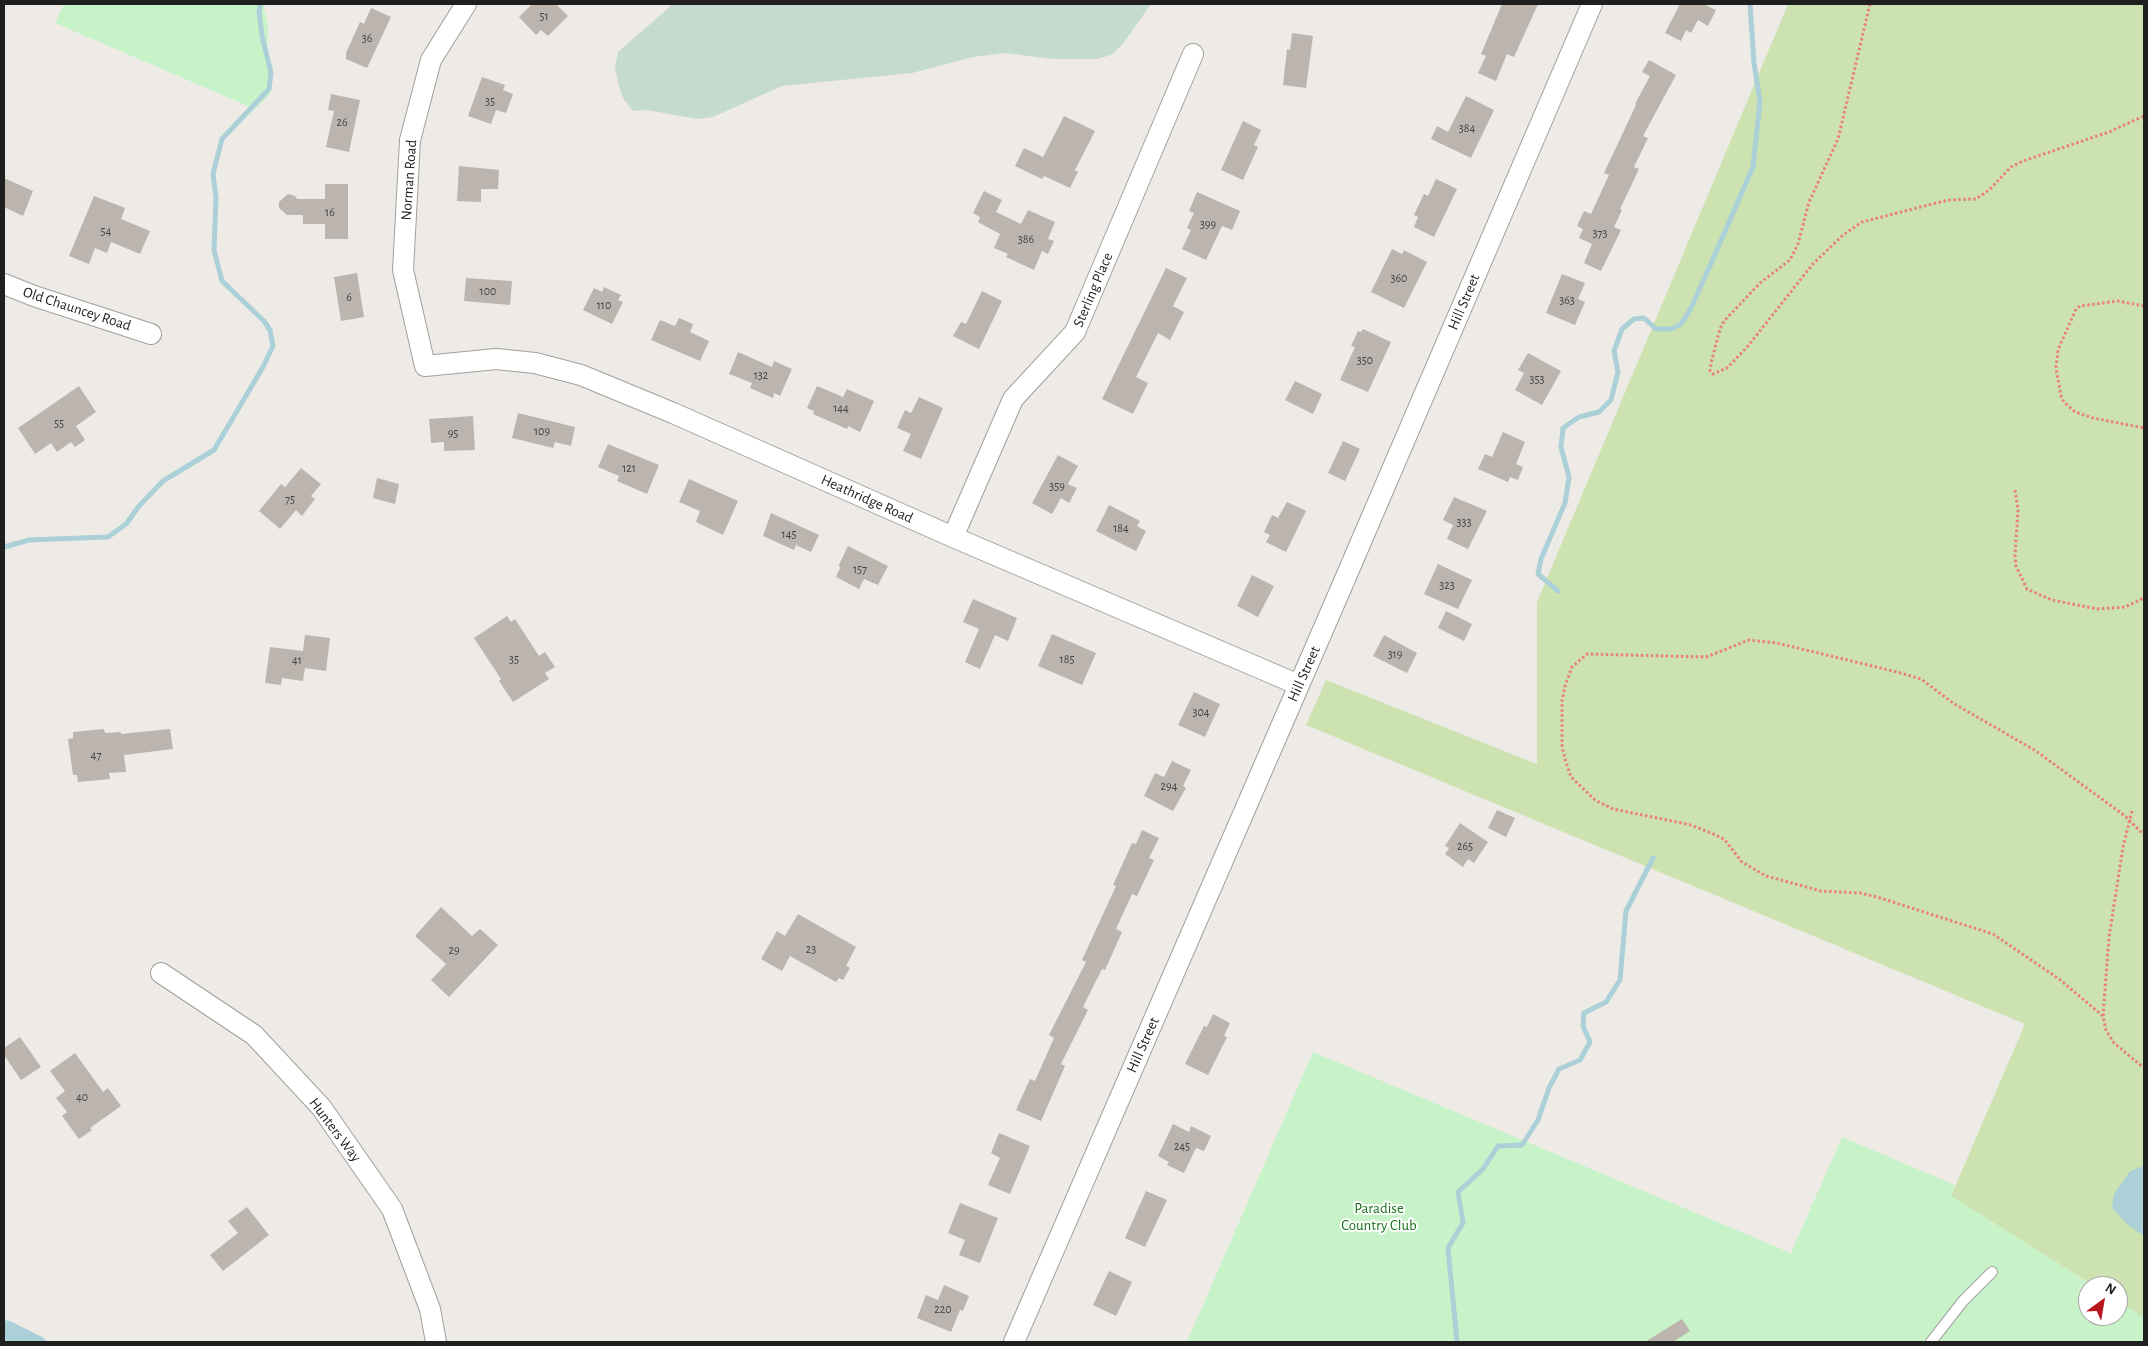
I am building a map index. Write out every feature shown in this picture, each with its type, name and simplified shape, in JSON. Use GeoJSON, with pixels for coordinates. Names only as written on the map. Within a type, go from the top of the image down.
{"type":"FeatureCollection","features":[{"type":"Feature","properties":{"kind":"street","name":"Norman Road"},"geometry":{"type":"LineString","coordinates":[[425,366],[403,270],[410,140],[431,60],[466,4]]}},
{"type":"Feature","properties":{"kind":"street","name":"Hill Street"},"geometry":{"type":"LineString","coordinates":[[1014,1342],[1592,4]]}},
{"type":"Feature","properties":{"kind":"street","name":"Sterling Place"},"geometry":{"type":"LineString","coordinates":[[953,537],[1013,399],[1075,332],[1193,54]]}},
{"type":"Feature","properties":{"kind":"street","name":"Old Chauncey Road"},"geometry":{"type":"LineString","coordinates":[[4,284],[34,296],[151,334]]}},
{"type":"Feature","properties":{"kind":"street","name":"Heathridge Road"},"geometry":{"type":"LineString","coordinates":[[425,366],[496,359],[535,363],[581,375],[673,413],[953,537],[1299,685]]}},
{"type":"Feature","properties":{"kind":"street","name":"Hunters Way"},"geometry":{"type":"LineString","coordinates":[[161,973],[254,1035],[321,1108],[392,1208],[430,1309],[436,1342]]}},
{"type":"Feature","properties":{"kind":"lane"},"geometry":{"type":"LineString","coordinates":[[1931,1342],[1963,1301],[1992,1272]]}},
{"type":"Feature","properties":{"kind":"path"},"geometry":{"type":"LineString","coordinates":[[1870,4],[1838,139],[1808,202],[1798,244],[1790,260],[1760,283],[1724,321],[1711,363],[1710,371],[1713,374],[1727,368],[1748,346],[1812,265],[1843,236],[1862,222],[1948,200],[1976,199],[1989,190],[2012,167],[2023,161],[2109,132],[2144,116]]}},
{"type":"Feature","properties":{"kind":"path"},"geometry":{"type":"LineString","coordinates":[[2144,306],[2118,301],[2080,306],[2076,309],[2058,350],[2056,368],[2060,396],[2075,412],[2093,418],[2144,428]]}},
{"type":"Feature","properties":{"kind":"path"},"geometry":{"type":"LineString","coordinates":[[2015,490],[2018,510],[2016,566],[2027,589],[2052,600],[2098,609],[2125,606],[2144,598]]}},
{"type":"Feature","properties":{"kind":"path"},"geometry":{"type":"LineString","coordinates":[[2103,1016],[2059,979],[1993,934],[1877,897],[1860,893],[1821,891],[1766,876],[1742,862],[1724,839],[1711,833],[1691,825],[1668,822],[1613,809],[1596,800],[1571,777],[1565,759],[1562,746],[1562,701],[1565,686],[1572,667],[1587,654],[1706,657],[1749,640],[1777,643],[1921,679],[1969,713],[2036,751],[2130,820],[2144,834]]}},
{"type":"Feature","properties":{"kind":"path"},"geometry":{"type":"LineString","coordinates":[[2132,811],[2120,865],[2109,937],[2103,1016],[2106,1030],[2114,1043],[2144,1068]]}},
{"type":"Feature","properties":{"kind":"green space"},"geometry":{"type":"Polygon","coordinates":[[[64,4],[263,4],[268,24],[267,65],[272,84],[270,94],[255,109],[55,23],[64,4]]]}},
{"type":"Feature","properties":{"kind":"green space"},"geometry":{"type":"Polygon","coordinates":[[[673,4],[1151,4],[1122,45],[1111,55],[1097,59],[1052,59],[1006,53],[973,57],[912,73],[782,86],[713,117],[698,119],[647,110],[633,111],[623,98],[618,83],[615,67],[618,52],[673,4]]]}},
{"type":"Feature","properties":{"kind":"green space"},"geometry":{"type":"Polygon","coordinates":[[[1788,4],[2144,4],[2144,1318],[2128,1308],[2128,1276],[2078,1276],[1951,1196],[2025,1024],[1306,725],[1326,680],[1537,764],[1537,602],[1788,4]]]}},
{"type":"Feature","properties":{"kind":"green space","name":"Paradise Country Club"},"geometry":{"type":"Polygon","coordinates":[[[1313,1052],[1791,1253],[1842,1137],[1955,1185],[1951,1196],[2078,1276],[2078,1326],[2128,1326],[2128,1308],[2144,1318],[2144,1342],[1187,1342],[1313,1052]]]}},
{"type":"Feature","properties":{"kind":"water"},"geometry":{"type":"Polygon","coordinates":[[[2144,1166],[2144,1236],[2127,1224],[2112,1208],[2114,1194],[2130,1171],[2144,1166]]]}},
{"type":"Feature","properties":{"kind":"water"},"geometry":{"type":"Polygon","coordinates":[[[4,1320],[10,1321],[42,1337],[48,1342],[4,1342],[4,1320]]]}},
{"type":"Feature","properties":{"kind":"building"},"geometry":{"type":"Polygon","coordinates":[[[532,4],[556,4],[568,16],[548,36],[541,30],[536,35],[519,17],[532,4]]]}},
{"type":"Feature","properties":{"kind":"building"},"geometry":{"type":"Polygon","coordinates":[[[1502,4],[1538,4],[1514,57],[1507,54],[1496,81],[1478,73],[1486,56],[1481,54],[1502,4]]]}},
{"type":"Feature","properties":{"kind":"building"},"geometry":{"type":"Polygon","coordinates":[[[1680,4],[1703,4],[1716,10],[1708,26],[1698,20],[1691,33],[1686,30],[1681,41],[1665,33],[1680,4]]]}},
{"type":"Feature","properties":{"kind":"building"},"geometry":{"type":"Polygon","coordinates":[[[371,8],[391,17],[367,68],[346,59],[346,53],[360,22],[364,24],[371,8]]]}},
{"type":"Feature","properties":{"kind":"building"},"geometry":{"type":"Polygon","coordinates":[[[1292,33],[1313,36],[1306,88],[1283,85],[1287,49],[1290,50],[1292,33]]]}},
{"type":"Feature","properties":{"kind":"building"},"geometry":{"type":"Polygon","coordinates":[[[1649,60],[1676,75],[1643,136],[1648,138],[1634,167],[1639,169],[1620,209],[1622,210],[1614,227],[1621,230],[1601,271],[1584,263],[1592,244],[1579,238],[1583,229],[1577,226],[1584,211],[1591,214],[1609,175],[1604,173],[1635,104],[1650,76],[1642,72],[1649,60]]]}},
{"type":"Feature","properties":{"kind":"building"},"geometry":{"type":"Polygon","coordinates":[[[482,77],[505,85],[503,90],[513,94],[506,113],[496,110],[491,124],[468,116],[482,77]]]}},
{"type":"Feature","properties":{"kind":"building"},"geometry":{"type":"Polygon","coordinates":[[[331,94],[360,100],[349,152],[326,147],[334,111],[328,110],[331,94]]]}},
{"type":"Feature","properties":{"kind":"building"},"geometry":{"type":"Polygon","coordinates":[[[1466,96],[1494,110],[1471,158],[1431,139],[1437,126],[1448,132],[1466,96]]]}},
{"type":"Feature","properties":{"kind":"building"},"geometry":{"type":"Polygon","coordinates":[[[1064,116],[1095,131],[1075,170],[1078,172],[1070,188],[1044,176],[1042,179],[1015,166],[1024,148],[1043,157],[1064,116]]]}},
{"type":"Feature","properties":{"kind":"building"},"geometry":{"type":"Polygon","coordinates":[[[1243,121],[1261,130],[1254,145],[1258,147],[1243,180],[1221,170],[1243,121]]]}},
{"type":"Feature","properties":{"kind":"building"},"geometry":{"type":"Polygon","coordinates":[[[459,166],[499,170],[498,189],[481,189],[481,202],[457,201],[459,166]]]}},
{"type":"Feature","properties":{"kind":"building"},"geometry":{"type":"Polygon","coordinates":[[[4,178],[33,191],[23,216],[4,207],[4,178]]]}},
{"type":"Feature","properties":{"kind":"building"},"geometry":{"type":"Polygon","coordinates":[[[1436,179],[1457,189],[1434,237],[1414,227],[1418,217],[1414,215],[1424,194],[1428,196],[1436,179]]]}},
{"type":"Feature","properties":{"kind":"building"},"geometry":{"type":"Polygon","coordinates":[[[325,184],[348,184],[348,239],[325,239],[325,224],[303,224],[303,215],[287,215],[279,208],[279,202],[288,194],[295,196],[297,199],[325,199],[325,184]]]}},
{"type":"Feature","properties":{"kind":"building"},"geometry":{"type":"Polygon","coordinates":[[[984,191],[1002,200],[996,212],[1021,224],[1028,210],[1055,222],[1048,239],[1054,241],[1048,254],[1042,251],[1034,270],[1006,257],[1008,254],[994,248],[1000,234],[978,222],[980,217],[973,213],[984,191]]]}},
{"type":"Feature","properties":{"kind":"building"},"geometry":{"type":"Polygon","coordinates":[[[1197,192],[1240,211],[1232,230],[1222,226],[1206,260],[1182,249],[1191,230],[1187,228],[1194,213],[1189,211],[1197,192]]]}},
{"type":"Feature","properties":{"kind":"building"},"geometry":{"type":"Polygon","coordinates":[[[94,196],[125,208],[121,219],[150,231],[140,254],[111,242],[107,253],[95,248],[89,264],[69,256],[94,196]]]}},
{"type":"Feature","properties":{"kind":"building"},"geometry":{"type":"Polygon","coordinates":[[[1392,249],[1402,254],[1404,250],[1427,262],[1404,308],[1371,292],[1392,249]]]}},
{"type":"Feature","properties":{"kind":"building"},"geometry":{"type":"Polygon","coordinates":[[[1166,268],[1187,278],[1173,306],[1184,312],[1170,340],[1158,333],[1136,377],[1148,383],[1133,414],[1102,399],[1166,268]]]}},
{"type":"Feature","properties":{"kind":"building"},"geometry":{"type":"Polygon","coordinates":[[[357,273],[364,317],[341,321],[334,277],[357,273]]]}},
{"type":"Feature","properties":{"kind":"building"},"geometry":{"type":"Polygon","coordinates":[[[1562,274],[1585,283],[1578,299],[1585,302],[1575,325],[1546,313],[1562,274]]]}},
{"type":"Feature","properties":{"kind":"building"},"geometry":{"type":"Polygon","coordinates":[[[466,278],[512,281],[510,305],[464,301],[466,278]]]}},
{"type":"Feature","properties":{"kind":"building"},"geometry":{"type":"Polygon","coordinates":[[[604,287],[621,295],[618,300],[623,302],[612,324],[583,310],[594,288],[602,292],[604,287]]]}},
{"type":"Feature","properties":{"kind":"building"},"geometry":{"type":"Polygon","coordinates":[[[982,291],[1002,301],[979,349],[953,336],[961,322],[966,324],[982,291]]]}},
{"type":"Feature","properties":{"kind":"building"},"geometry":{"type":"Polygon","coordinates":[[[679,318],[693,324],[690,332],[709,341],[700,361],[651,340],[660,320],[675,326],[679,318]]]}},
{"type":"Feature","properties":{"kind":"building"},"geometry":{"type":"Polygon","coordinates":[[[1363,329],[1391,342],[1368,392],[1340,380],[1355,347],[1351,346],[1358,331],[1361,332],[1363,329]]]}},
{"type":"Feature","properties":{"kind":"building"},"geometry":{"type":"Polygon","coordinates":[[[738,352],[772,367],[774,361],[792,369],[780,396],[774,393],[773,398],[750,388],[752,383],[729,374],[738,352]]]}},
{"type":"Feature","properties":{"kind":"building"},"geometry":{"type":"Polygon","coordinates":[[[1528,353],[1561,371],[1542,405],[1515,390],[1524,373],[1518,370],[1528,353]]]}},
{"type":"Feature","properties":{"kind":"building"},"geometry":{"type":"Polygon","coordinates":[[[1295,381],[1322,394],[1313,414],[1285,400],[1295,381]]]}},
{"type":"Feature","properties":{"kind":"building"},"geometry":{"type":"Polygon","coordinates":[[[79,386],[96,412],[76,426],[85,440],[75,447],[71,442],[57,452],[51,443],[35,454],[18,428],[79,386]]]}},
{"type":"Feature","properties":{"kind":"building"},"geometry":{"type":"Polygon","coordinates":[[[817,386],[843,397],[847,389],[874,401],[860,432],[848,426],[847,429],[813,414],[814,411],[807,408],[817,386]]]}},
{"type":"Feature","properties":{"kind":"building"},"geometry":{"type":"Polygon","coordinates":[[[919,397],[943,408],[921,459],[903,451],[911,434],[897,428],[905,410],[911,413],[919,397]]]}},
{"type":"Feature","properties":{"kind":"building"},"geometry":{"type":"Polygon","coordinates":[[[518,413],[575,427],[571,446],[555,442],[553,448],[512,438],[518,413]]]}},
{"type":"Feature","properties":{"kind":"building"},"geometry":{"type":"Polygon","coordinates":[[[473,416],[475,450],[444,451],[444,442],[431,443],[429,419],[473,416]]]}},
{"type":"Feature","properties":{"kind":"building"},"geometry":{"type":"Polygon","coordinates":[[[1503,432],[1525,442],[1516,464],[1523,467],[1518,480],[1510,477],[1508,482],[1478,469],[1485,454],[1492,457],[1503,432]]]}},
{"type":"Feature","properties":{"kind":"building"},"geometry":{"type":"Polygon","coordinates":[[[1343,441],[1360,449],[1345,481],[1328,473],[1343,441]]]}},
{"type":"Feature","properties":{"kind":"building"},"geometry":{"type":"Polygon","coordinates":[[[608,444],[659,465],[647,494],[617,481],[619,476],[598,467],[608,444]]]}},
{"type":"Feature","properties":{"kind":"building"},"geometry":{"type":"Polygon","coordinates":[[[1058,455],[1078,466],[1068,484],[1077,488],[1069,503],[1061,498],[1052,514],[1032,503],[1058,455]]]}},
{"type":"Feature","properties":{"kind":"building"},"geometry":{"type":"Polygon","coordinates":[[[301,468],[321,484],[311,496],[315,499],[302,516],[296,510],[280,529],[259,511],[281,484],[285,487],[301,468]]]}},
{"type":"Feature","properties":{"kind":"building"},"geometry":{"type":"Polygon","coordinates":[[[377,478],[399,484],[395,504],[373,498],[377,478]]]}},
{"type":"Feature","properties":{"kind":"building"},"geometry":{"type":"Polygon","coordinates":[[[689,479],[738,501],[723,535],[696,522],[700,511],[679,502],[689,479]]]}},
{"type":"Feature","properties":{"kind":"building"},"geometry":{"type":"Polygon","coordinates":[[[1454,497],[1487,511],[1468,549],[1447,539],[1453,525],[1443,520],[1454,497]]]}},
{"type":"Feature","properties":{"kind":"building"},"geometry":{"type":"Polygon","coordinates":[[[1287,502],[1306,511],[1286,552],[1266,542],[1270,535],[1264,532],[1272,515],[1278,518],[1287,502]]]}},
{"type":"Feature","properties":{"kind":"building"},"geometry":{"type":"Polygon","coordinates":[[[1109,505],[1140,521],[1137,526],[1146,531],[1136,551],[1096,531],[1109,505]]]}},
{"type":"Feature","properties":{"kind":"building"},"geometry":{"type":"Polygon","coordinates":[[[771,513],[819,535],[811,552],[796,545],[794,550],[763,536],[771,513]]]}},
{"type":"Feature","properties":{"kind":"building"},"geometry":{"type":"Polygon","coordinates":[[[848,546],[888,566],[878,585],[864,579],[859,589],[836,577],[840,568],[839,565],[848,546]]]}},
{"type":"Feature","properties":{"kind":"building"},"geometry":{"type":"Polygon","coordinates":[[[1438,564],[1472,580],[1458,609],[1424,594],[1438,564]]]}},
{"type":"Feature","properties":{"kind":"building"},"geometry":{"type":"Polygon","coordinates":[[[1252,575],[1274,586],[1258,617],[1237,606],[1252,575]]]}},
{"type":"Feature","properties":{"kind":"building"},"geometry":{"type":"Polygon","coordinates":[[[973,599],[1017,618],[1008,641],[995,635],[980,669],[965,662],[979,629],[963,622],[973,599]]]}},
{"type":"Feature","properties":{"kind":"building"},"geometry":{"type":"Polygon","coordinates":[[[1446,611],[1472,624],[1464,641],[1438,628],[1446,611]]]}},
{"type":"Feature","properties":{"kind":"building"},"geometry":{"type":"Polygon","coordinates":[[[507,616],[511,622],[515,619],[539,656],[545,652],[555,667],[545,673],[549,679],[513,702],[499,681],[501,679],[474,638],[507,616]]]}},
{"type":"Feature","properties":{"kind":"building"},"geometry":{"type":"Polygon","coordinates":[[[1052,634],[1096,653],[1082,685],[1038,666],[1052,634]]]}},
{"type":"Feature","properties":{"kind":"building"},"geometry":{"type":"Polygon","coordinates":[[[305,635],[330,638],[326,671],[305,668],[303,681],[282,678],[281,685],[265,683],[270,647],[303,651],[305,635]]]}},
{"type":"Feature","properties":{"kind":"building"},"geometry":{"type":"Polygon","coordinates":[[[1384,635],[1417,653],[1407,673],[1373,656],[1384,635]]]}},
{"type":"Feature","properties":{"kind":"building"},"geometry":{"type":"Polygon","coordinates":[[[1194,692],[1220,704],[1205,737],[1178,725],[1194,692]]]}},
{"type":"Feature","properties":{"kind":"building"},"geometry":{"type":"Polygon","coordinates":[[[104,729],[105,733],[121,732],[121,734],[170,729],[173,749],[124,755],[126,772],[109,773],[110,779],[78,782],[77,775],[73,775],[68,739],[73,738],[73,732],[104,729]]]}},
{"type":"Feature","properties":{"kind":"building"},"geometry":{"type":"Polygon","coordinates":[[[1172,761],[1191,770],[1183,786],[1186,788],[1173,811],[1144,796],[1155,773],[1164,777],[1172,761]]]}},
{"type":"Feature","properties":{"kind":"building"},"geometry":{"type":"Polygon","coordinates":[[[1497,810],[1515,818],[1506,837],[1488,828],[1497,810]]]}},
{"type":"Feature","properties":{"kind":"building"},"geometry":{"type":"Polygon","coordinates":[[[1460,823],[1488,842],[1474,863],[1468,859],[1463,867],[1445,854],[1449,848],[1445,846],[1460,823]]]}},
{"type":"Feature","properties":{"kind":"building"},"geometry":{"type":"Polygon","coordinates":[[[1142,830],[1159,838],[1149,858],[1154,860],[1137,896],[1132,894],[1116,929],[1122,932],[1105,970],[1102,969],[1083,1007],[1088,1010],[1061,1064],[1065,1066],[1041,1121],[1016,1110],[1030,1079],[1035,1081],[1054,1038],[1049,1035],[1086,962],[1082,960],[1116,886],[1113,885],[1132,843],[1136,844],[1142,830]]]}},
{"type":"Feature","properties":{"kind":"building"},"geometry":{"type":"Polygon","coordinates":[[[441,907],[472,936],[480,929],[498,945],[449,997],[431,980],[446,964],[415,936],[441,907]]]}},
{"type":"Feature","properties":{"kind":"building"},"geometry":{"type":"Polygon","coordinates":[[[798,914],[856,947],[846,966],[850,968],[843,980],[839,978],[836,982],[790,956],[782,971],[761,959],[777,931],[785,936],[798,914]]]}},
{"type":"Feature","properties":{"kind":"building"},"geometry":{"type":"Polygon","coordinates":[[[1213,1014],[1230,1023],[1224,1036],[1227,1037],[1208,1075],[1185,1064],[1204,1026],[1207,1027],[1213,1014]]]}},
{"type":"Feature","properties":{"kind":"building"},"geometry":{"type":"Polygon","coordinates":[[[20,1037],[41,1067],[21,1080],[4,1055],[4,1048],[20,1037]]]}},
{"type":"Feature","properties":{"kind":"building"},"geometry":{"type":"Polygon","coordinates":[[[75,1053],[103,1092],[108,1088],[121,1106],[90,1128],[92,1130],[79,1139],[62,1116],[67,1112],[56,1098],[65,1091],[50,1071],[75,1053]]]}},
{"type":"Feature","properties":{"kind":"building"},"geometry":{"type":"Polygon","coordinates":[[[1173,1124],[1189,1132],[1191,1126],[1211,1136],[1204,1151],[1196,1148],[1184,1173],[1167,1165],[1169,1162],[1158,1156],[1173,1124]]]}},
{"type":"Feature","properties":{"kind":"building"},"geometry":{"type":"Polygon","coordinates":[[[999,1133],[1030,1146],[1010,1194],[988,1185],[1000,1158],[991,1153],[999,1133]]]}},
{"type":"Feature","properties":{"kind":"building"},"geometry":{"type":"Polygon","coordinates":[[[1146,1191],[1167,1200],[1145,1247],[1125,1238],[1146,1191]]]}},
{"type":"Feature","properties":{"kind":"building"},"geometry":{"type":"Polygon","coordinates":[[[960,1203],[998,1218],[980,1263],[959,1255],[965,1240],[948,1233],[960,1203]]]}},
{"type":"Feature","properties":{"kind":"building"},"geometry":{"type":"Polygon","coordinates":[[[247,1207],[269,1235],[223,1271],[210,1255],[238,1233],[228,1221],[247,1207]]]}},
{"type":"Feature","properties":{"kind":"building"},"geometry":{"type":"Polygon","coordinates":[[[1109,1271],[1132,1282],[1116,1316],[1093,1305],[1109,1271]]]}},
{"type":"Feature","properties":{"kind":"building"},"geometry":{"type":"Polygon","coordinates":[[[944,1285],[969,1296],[963,1311],[960,1310],[951,1332],[917,1318],[926,1295],[938,1300],[944,1285]]]}},
{"type":"Feature","properties":{"kind":"building"},"geometry":{"type":"Polygon","coordinates":[[[1682,1319],[1690,1331],[1673,1342],[1645,1342],[1682,1319]]]}},
{"type":"Feature","properties":{"kind":"waterway"},"geometry":{"type":"LineString","coordinates":[[4,547],[29,540],[108,537],[126,524],[139,506],[163,481],[214,450],[263,367],[273,346],[270,330],[264,321],[222,281],[214,250],[216,198],[213,174],[222,139],[269,89],[271,73],[262,36],[259,11],[261,4]]}},
{"type":"Feature","properties":{"kind":"waterway"},"geometry":{"type":"LineString","coordinates":[[1558,591],[1538,574],[1541,559],[1565,503],[1569,477],[1561,447],[1563,428],[1579,417],[1599,412],[1611,400],[1618,372],[1614,351],[1622,329],[1634,319],[1644,318],[1656,329],[1671,329],[1681,324],[1690,310],[1753,167],[1760,102],[1754,63],[1750,4]]}},
{"type":"Feature","properties":{"kind":"waterway"},"geometry":{"type":"LineString","coordinates":[[1457,1342],[1448,1248],[1463,1223],[1458,1192],[1483,1169],[1498,1146],[1522,1145],[1538,1120],[1549,1088],[1559,1069],[1580,1060],[1590,1042],[1583,1026],[1584,1013],[1606,1002],[1620,980],[1626,911],[1653,858]]}}]}
